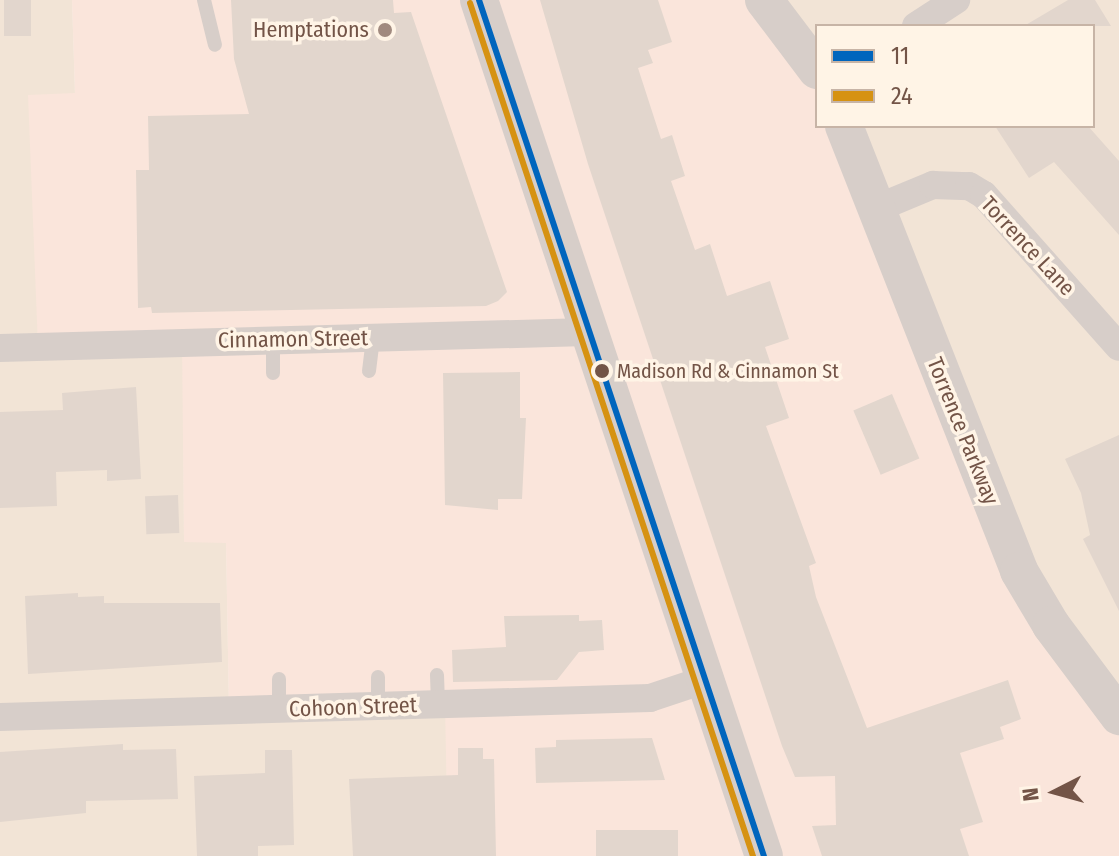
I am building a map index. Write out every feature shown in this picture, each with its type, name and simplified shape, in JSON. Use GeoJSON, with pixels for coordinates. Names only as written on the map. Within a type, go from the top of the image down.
{"type":"FeatureCollection","features":[{"type":"Feature","properties":{"kind":"main road"},"geometry":{"type":"LineString","coordinates":[[479,0],[587,332],[764,856]]}},
{"type":"Feature","properties":{"kind":"main road"},"geometry":{"type":"LineString","coordinates":[[764,0],[815,67]]}},
{"type":"Feature","properties":{"kind":"main road","name":"Torrence Parkway"},"geometry":{"type":"LineString","coordinates":[[845,128],[1019,571],[1051,625],[1119,716]]}},
{"type":"Feature","properties":{"kind":"street"},"geometry":{"type":"LineString","coordinates":[[919,24],[956,0]]}},
{"type":"Feature","properties":{"kind":"street","name":"Torrence Lane"},"geometry":{"type":"LineString","coordinates":[[875,209],[933,185],[969,186],[984,195],[1119,347]]}},
{"type":"Feature","properties":{"kind":"street","name":"Cinnamon Street"},"geometry":{"type":"LineString","coordinates":[[0,348],[587,332]]}},
{"type":"Feature","properties":{"kind":"street","name":"Cohoon Street"},"geometry":{"type":"LineString","coordinates":[[0,717],[650,698],[704,680]]}},
{"type":"Feature","properties":{"kind":"lane"},"geometry":{"type":"LineString","coordinates":[[204,0],[215,45]]}},
{"type":"Feature","properties":{"kind":"lane"},"geometry":{"type":"LineString","coordinates":[[369,371],[373,337]]}},
{"type":"Feature","properties":{"kind":"lane"},"geometry":{"type":"LineString","coordinates":[[273,339],[273,373]]}},
{"type":"Feature","properties":{"kind":"lane"},"geometry":{"type":"LineString","coordinates":[[437,675],[438,705]]}},
{"type":"Feature","properties":{"kind":"lane"},"geometry":{"type":"LineString","coordinates":[[378,677],[378,707]]}},
{"type":"Feature","properties":{"kind":"lane"},"geometry":{"type":"LineString","coordinates":[[279,679],[279,710]]}},
{"type":"Feature","properties":{"kind":"shaded area"},"geometry":{"type":"Polygon","coordinates":[[[0,0],[72,0],[75,94],[28,96],[183,341],[184,541],[226,542],[229,709],[446,705],[448,856],[0,856],[0,0]]]}},
{"type":"Feature","properties":{"kind":"shaded area"},"geometry":{"type":"Polygon","coordinates":[[[72,0],[764,0],[815,67],[815,128],[845,128],[1019,571],[1119,716],[1119,856],[448,856],[445,705],[229,709],[226,543],[184,542],[182,341],[38,347],[28,95],[75,93],[72,0]]]}},
{"type":"Feature","properties":{"kind":"shaded area"},"geometry":{"type":"Polygon","coordinates":[[[764,0],[1119,0],[1119,716],[1051,625],[845,128],[1095,128],[1095,24],[815,24],[815,67],[764,0]]]}},
{"type":"Feature","properties":{"kind":"building"},"geometry":{"type":"Polygon","coordinates":[[[4,0],[31,0],[31,36],[4,36],[4,0]]]}},
{"type":"Feature","properties":{"kind":"building"},"geometry":{"type":"Polygon","coordinates":[[[231,0],[393,0],[394,13],[411,12],[507,292],[498,301],[486,306],[152,313],[151,307],[138,308],[136,170],[149,170],[148,116],[249,114],[234,59],[231,0]]]}},
{"type":"Feature","properties":{"kind":"building"},"geometry":{"type":"Polygon","coordinates":[[[540,0],[658,0],[672,42],[648,50],[653,63],[638,68],[661,139],[672,135],[685,176],[671,181],[695,250],[710,244],[727,296],[770,281],[789,339],[765,347],[789,418],[766,426],[816,563],[809,566],[816,597],[867,728],[1008,680],[1021,719],[1000,727],[1004,739],[960,753],[983,822],[960,829],[969,856],[822,856],[812,826],[836,825],[835,776],[795,777],[782,746],[588,164],[540,0]]]}},
{"type":"Feature","properties":{"kind":"building"},"geometry":{"type":"Polygon","coordinates":[[[1068,0],[1095,0],[1111,26],[1095,24],[1027,24],[1068,0]]]}},
{"type":"Feature","properties":{"kind":"building"},"geometry":{"type":"Polygon","coordinates":[[[996,128],[1090,128],[1119,161],[1119,235],[1054,162],[1029,178],[996,128]]]}},
{"type":"Feature","properties":{"kind":"building"},"geometry":{"type":"Polygon","coordinates":[[[520,372],[520,418],[526,418],[522,499],[498,499],[498,510],[445,505],[443,373],[520,372]]]}},
{"type":"Feature","properties":{"kind":"building"},"geometry":{"type":"Polygon","coordinates":[[[136,387],[141,479],[107,481],[107,470],[56,472],[57,506],[0,508],[0,412],[63,410],[62,393],[136,387]]]}},
{"type":"Feature","properties":{"kind":"building"},"geometry":{"type":"Polygon","coordinates":[[[892,394],[919,458],[881,475],[853,410],[892,394]]]}},
{"type":"Feature","properties":{"kind":"building"},"geometry":{"type":"Polygon","coordinates":[[[1119,435],[1119,611],[1083,539],[1090,535],[1081,493],[1065,459],[1119,435]]]}},
{"type":"Feature","properties":{"kind":"building"},"geometry":{"type":"Polygon","coordinates":[[[178,495],[179,533],[146,534],[145,496],[178,495]]]}},
{"type":"Feature","properties":{"kind":"building"},"geometry":{"type":"Polygon","coordinates":[[[78,593],[78,597],[104,596],[104,603],[220,603],[222,662],[28,674],[25,596],[78,593]]]}},
{"type":"Feature","properties":{"kind":"building"},"geometry":{"type":"Polygon","coordinates":[[[579,615],[579,621],[602,620],[604,650],[579,652],[557,680],[453,682],[452,650],[506,647],[504,616],[579,615]]]}},
{"type":"Feature","properties":{"kind":"building"},"geometry":{"type":"Polygon","coordinates":[[[652,738],[665,780],[536,783],[535,748],[556,747],[556,740],[652,738]]]}},
{"type":"Feature","properties":{"kind":"building"},"geometry":{"type":"Polygon","coordinates":[[[123,744],[123,750],[176,749],[178,799],[86,801],[86,813],[0,822],[0,752],[123,744]]]}},
{"type":"Feature","properties":{"kind":"building"},"geometry":{"type":"Polygon","coordinates":[[[458,748],[483,748],[483,759],[494,759],[496,856],[353,856],[349,779],[458,775],[458,748]]]}},
{"type":"Feature","properties":{"kind":"building"},"geometry":{"type":"Polygon","coordinates":[[[265,750],[292,750],[294,845],[258,846],[258,856],[197,856],[194,776],[265,773],[265,750]]]}},
{"type":"Feature","properties":{"kind":"building"},"geometry":{"type":"Polygon","coordinates":[[[596,830],[678,830],[678,856],[596,856],[596,830]]]}},
{"type":"Feature","properties":{"kind":"transit line","name":"11"},"geometry":{"type":"LineString","coordinates":[[479,0],[764,856]]}},
{"type":"Feature","properties":{"kind":"transit line","name":"24"},"geometry":{"type":"LineString","coordinates":[[470,3],[753,856]]}},
{"type":"Feature","properties":{"kind":"place","name":"Hemptations"},"geometry":{"type":"Point","coordinates":[385,30]}},
{"type":"Feature","properties":{"kind":"place","name":"Madison Rd & Cinnamon St"},"geometry":{"type":"Point","coordinates":[602,371]}}]}
